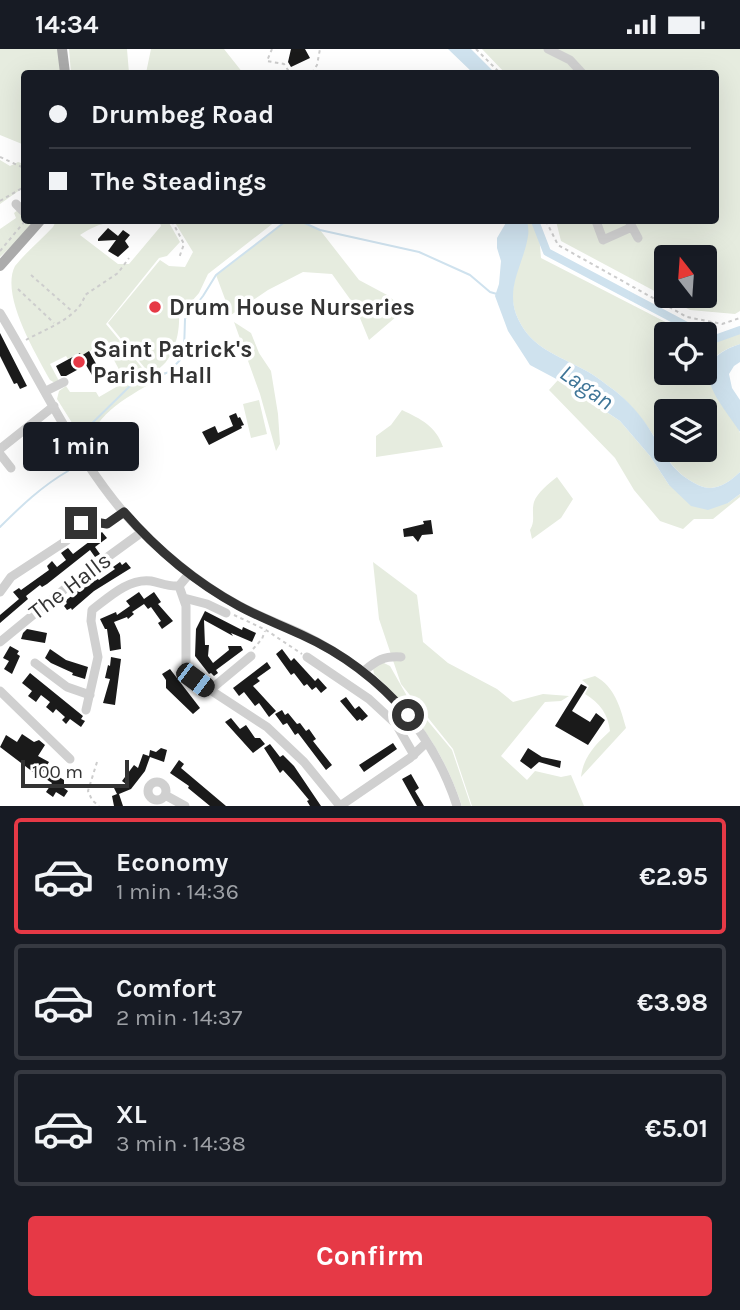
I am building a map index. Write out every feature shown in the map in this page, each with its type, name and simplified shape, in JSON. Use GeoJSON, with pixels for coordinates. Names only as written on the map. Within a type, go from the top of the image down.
{"type":"FeatureCollection","features":[{"type":"Feature","properties":{"kind":"main road"},"geometry":{"type":"LineString","coordinates":[[62,49],[65,70]]}},
{"type":"Feature","properties":{"kind":"main road"},"geometry":{"type":"LineString","coordinates":[[0,266],[35,224]]}},
{"type":"Feature","properties":{"kind":"street"},"geometry":{"type":"LineString","coordinates":[[548,49],[570,61],[579,70]]}},
{"type":"Feature","properties":{"kind":"street"},"geometry":{"type":"LineString","coordinates":[[16,204],[21,209]]}},
{"type":"Feature","properties":{"kind":"street"},"geometry":{"type":"LineString","coordinates":[[597,224],[603,240],[630,224],[638,238]]}},
{"type":"Feature","properties":{"kind":"street"},"geometry":{"type":"LineString","coordinates":[[0,313],[99,481],[142,532],[189,574],[238,606],[304,635],[364,671],[394,698],[427,742],[446,776],[457,806]]}},
{"type":"Feature","properties":{"kind":"street"},"geometry":{"type":"LineString","coordinates":[[46,391],[64,383]]}},
{"type":"Feature","properties":{"kind":"street"},"geometry":{"type":"LineString","coordinates":[[12,468],[0,451],[54,406]]}},
{"type":"Feature","properties":{"kind":"street"},"geometry":{"type":"LineString","coordinates":[[0,592],[11,577],[66,541],[81,523],[88,521],[107,524],[124,512]]}},
{"type":"Feature","properties":{"kind":"street","name":"The Halls"},"geometry":{"type":"LineString","coordinates":[[0,642],[72,583],[142,532]]}},
{"type":"Feature","properties":{"kind":"street"},"geometry":{"type":"LineString","coordinates":[[86,710],[98,657],[90,614],[101,603],[133,583],[153,581],[173,587],[179,586],[189,574]]}},
{"type":"Feature","properties":{"kind":"street"},"geometry":{"type":"LineString","coordinates":[[179,586],[184,598],[187,667],[195,680],[267,727],[304,762],[340,806],[414,755],[427,742]]}},
{"type":"Feature","properties":{"kind":"street"},"geometry":{"type":"LineString","coordinates":[[184,598],[226,613]]}},
{"type":"Feature","properties":{"kind":"street"},"geometry":{"type":"LineString","coordinates":[[210,690],[251,656]]}},
{"type":"Feature","properties":{"kind":"street"},"geometry":{"type":"LineString","coordinates":[[364,671],[377,660],[387,656],[401,657]]}},
{"type":"Feature","properties":{"kind":"street"},"geometry":{"type":"LineString","coordinates":[[307,657],[369,699],[396,725],[414,755]]}},
{"type":"Feature","properties":{"kind":"street"},"geometry":{"type":"LineString","coordinates":[[35,663],[67,687],[90,695]]}},
{"type":"Feature","properties":{"kind":"street"},"geometry":{"type":"LineString","coordinates":[[0,691],[70,759]]}},
{"type":"Feature","properties":{"kind":"street"},"geometry":{"type":"LineString","coordinates":[[165,795],[185,806]]}},
{"type":"Feature","properties":{"kind":"path"},"geometry":{"type":"LineString","coordinates":[[272,49],[267,61],[284,64],[288,70]]}},
{"type":"Feature","properties":{"kind":"path"},"geometry":{"type":"LineString","coordinates":[[314,70],[320,49]]}},
{"type":"Feature","properties":{"kind":"path"},"geometry":{"type":"LineString","coordinates":[[475,49],[497,70]]}},
{"type":"Feature","properties":{"kind":"path"},"geometry":{"type":"LineString","coordinates":[[0,157],[21,167]]}},
{"type":"Feature","properties":{"kind":"path"},"geometry":{"type":"LineString","coordinates":[[0,201],[21,189]]}},
{"type":"Feature","properties":{"kind":"path"},"geometry":{"type":"LineString","coordinates":[[0,251],[22,224]]}},
{"type":"Feature","properties":{"kind":"path"},"geometry":{"type":"LineString","coordinates":[[174,224],[184,244],[179,258]]}},
{"type":"Feature","properties":{"kind":"path"},"geometry":{"type":"LineString","coordinates":[[548,224],[558,245],[687,317],[722,324],[740,318]]}},
{"type":"Feature","properties":{"kind":"path"},"geometry":{"type":"LineString","coordinates":[[19,344],[73,312],[84,301],[85,295],[118,273],[129,258]]}},
{"type":"Feature","properties":{"kind":"path"},"geometry":{"type":"LineString","coordinates":[[30,275],[73,312]]}},
{"type":"Feature","properties":{"kind":"path"},"geometry":{"type":"LineString","coordinates":[[18,289],[55,323]]}},
{"type":"Feature","properties":{"kind":"path"},"geometry":{"type":"LineString","coordinates":[[226,613],[266,630],[307,657]]}},
{"type":"Feature","properties":{"kind":"path"},"geometry":{"type":"LineString","coordinates":[[251,656],[253,646],[262,639],[266,630]]}},
{"type":"Feature","properties":{"kind":"path"},"geometry":{"type":"LineString","coordinates":[[97,762],[88,791],[99,806]]}},
{"type":"Feature","properties":{"kind":"shaded area"},"geometry":{"type":"Polygon","coordinates":[[[0,49],[61,49],[61,70],[21,70],[21,144],[0,135],[0,49]]]}},
{"type":"Feature","properties":{"kind":"shaded area"},"geometry":{"type":"Polygon","coordinates":[[[69,49],[127,49],[129,70],[71,70],[69,49]]]}},
{"type":"Feature","properties":{"kind":"shaded area"},"geometry":{"type":"Polygon","coordinates":[[[151,49],[224,49],[241,70],[147,70],[151,49]]]}},
{"type":"Feature","properties":{"kind":"shaded area"},"geometry":{"type":"Polygon","coordinates":[[[482,49],[740,49],[740,311],[735,314],[686,308],[718,308],[718,245],[654,245],[654,291],[561,241],[557,224],[719,224],[719,70],[502,70],[482,49]]]}},
{"type":"Feature","properties":{"kind":"shaded area"},"geometry":{"type":"Polygon","coordinates":[[[0,160],[10,166],[21,163],[21,189],[0,204],[0,160]]]}},
{"type":"Feature","properties":{"kind":"shaded area"},"geometry":{"type":"Polygon","coordinates":[[[21,207],[21,224],[35,224],[0,257],[0,229],[16,218],[14,213],[21,207]]]}},
{"type":"Feature","properties":{"kind":"shaded area"},"geometry":{"type":"Polygon","coordinates":[[[54,224],[106,224],[80,235],[118,264],[129,264],[160,224],[170,224],[180,242],[167,256],[159,258],[106,324],[148,375],[169,372],[111,410],[93,431],[86,445],[57,399],[59,391],[66,386],[70,392],[96,392],[99,397],[130,379],[124,379],[105,343],[81,356],[79,353],[68,359],[66,356],[50,364],[59,381],[55,383],[50,380],[29,340],[16,308],[12,278],[15,266],[54,224]]]}},
{"type":"Feature","properties":{"kind":"shaded area","name":"Drum House Nurseries"},"geometry":{"type":"Polygon","coordinates":[[[176,224],[272,224],[208,274],[199,293],[179,316],[176,342],[169,358],[164,365],[149,373],[108,323],[160,260],[169,266],[185,267],[193,252],[176,224]]]}},
{"type":"Feature","properties":{"kind":"shaded area"},"geometry":{"type":"Polygon","coordinates":[[[282,224],[307,224],[320,230],[359,280],[389,296],[404,310],[369,340],[355,306],[332,274],[303,272],[268,290],[231,315],[216,275],[282,224]]]}},
{"type":"Feature","properties":{"kind":"shaded area"},"geometry":{"type":"Polygon","coordinates":[[[527,224],[533,224],[539,234],[541,258],[666,322],[654,322],[654,385],[712,385],[740,433],[740,472],[721,486],[710,488],[689,480],[671,462],[717,462],[717,399],[654,399],[654,436],[619,394],[588,372],[534,341],[516,314],[513,302],[527,224]]]}},
{"type":"Feature","properties":{"kind":"shaded area"},"geometry":{"type":"Polygon","coordinates":[[[234,322],[251,333],[259,353],[271,371],[280,444],[276,451],[260,394],[234,322]]]}},
{"type":"Feature","properties":{"kind":"shaded area"},"geometry":{"type":"Polygon","coordinates":[[[740,332],[740,344],[717,356],[717,339],[740,332]]]}},
{"type":"Feature","properties":{"kind":"shaded area"},"geometry":{"type":"Polygon","coordinates":[[[558,380],[620,421],[650,456],[669,485],[728,503],[740,494],[740,497],[713,519],[694,519],[683,529],[660,521],[634,490],[615,458],[549,390],[558,380]]]}},
{"type":"Feature","properties":{"kind":"shaded area"},"geometry":{"type":"Polygon","coordinates":[[[259,400],[267,434],[251,438],[243,404],[259,400]]]}},
{"type":"Feature","properties":{"kind":"shaded area"},"geometry":{"type":"Polygon","coordinates":[[[402,410],[432,428],[443,447],[376,457],[376,436],[391,425],[402,410]]]}},
{"type":"Feature","properties":{"kind":"shaded area"},"geometry":{"type":"Polygon","coordinates":[[[557,477],[573,499],[561,518],[532,539],[530,530],[534,502],[540,492],[557,477]]]}},
{"type":"Feature","properties":{"kind":"shaded area"},"geometry":{"type":"Polygon","coordinates":[[[373,562],[417,595],[423,642],[448,663],[497,689],[513,702],[543,694],[569,696],[561,701],[545,702],[501,756],[527,780],[535,771],[561,777],[571,775],[584,806],[472,806],[453,749],[401,684],[379,619],[373,562]]]}},
{"type":"Feature","properties":{"kind":"shaded area"},"geometry":{"type":"Polygon","coordinates":[[[384,663],[390,666],[407,696],[452,750],[471,806],[462,806],[446,767],[427,734],[374,674],[373,668],[384,663]]]}},
{"type":"Feature","properties":{"kind":"shaded area"},"geometry":{"type":"Polygon","coordinates":[[[595,676],[612,692],[626,728],[581,777],[587,757],[610,731],[602,709],[585,694],[589,686],[582,680],[595,676]]]}},
{"type":"Feature","properties":{"kind":"water"},"geometry":{"type":"Polygon","coordinates":[[[448,49],[471,49],[492,70],[470,70],[448,49]]]}},
{"type":"Feature","properties":{"kind":"water","name":"Lagan"},"geometry":{"type":"Polygon","coordinates":[[[505,224],[528,224],[526,246],[514,284],[513,304],[521,325],[534,341],[593,375],[634,409],[654,437],[654,462],[670,462],[689,480],[710,488],[726,483],[740,472],[740,494],[728,503],[708,510],[691,506],[669,485],[650,456],[620,421],[562,382],[530,365],[508,331],[495,296],[501,261],[497,238],[505,224]]]}},
{"type":"Feature","properties":{"kind":"water"},"geometry":{"type":"Polygon","coordinates":[[[740,344],[740,362],[729,374],[732,388],[740,400],[740,432],[711,385],[717,385],[717,356],[740,344]]]}},
{"type":"Feature","properties":{"kind":"building"},"geometry":{"type":"Polygon","coordinates":[[[291,49],[305,49],[310,58],[291,67],[288,62],[291,49]]]}},
{"type":"Feature","properties":{"kind":"building"},"geometry":{"type":"Polygon","coordinates":[[[108,228],[118,236],[123,230],[130,235],[125,241],[129,247],[118,257],[108,251],[116,240],[98,241],[108,228]]]}},
{"type":"Feature","properties":{"kind":"building"},"geometry":{"type":"Polygon","coordinates":[[[0,333],[27,386],[20,389],[17,383],[14,384],[0,356],[0,333]]]}},
{"type":"Feature","properties":{"kind":"building","name":"Saint Patrick's Parish Hall"},"geometry":{"type":"Polygon","coordinates":[[[89,351],[100,371],[92,375],[86,365],[61,376],[56,366],[89,351]]]}},
{"type":"Feature","properties":{"kind":"building"},"geometry":{"type":"Polygon","coordinates":[[[236,413],[244,425],[242,428],[209,445],[202,432],[215,426],[218,433],[233,426],[229,416],[236,413]]]}},
{"type":"Feature","properties":{"kind":"building"},"geometry":{"type":"Polygon","coordinates":[[[431,520],[433,534],[422,535],[418,542],[413,536],[404,537],[403,529],[431,520]]]}},
{"type":"Feature","properties":{"kind":"building"},"geometry":{"type":"Polygon","coordinates":[[[102,532],[107,538],[95,547],[100,554],[95,557],[90,550],[47,584],[42,587],[40,585],[26,596],[28,599],[0,623],[0,615],[19,599],[13,592],[19,588],[21,590],[49,570],[47,566],[52,561],[57,567],[66,560],[61,553],[65,550],[68,548],[73,554],[102,532]]]}},
{"type":"Feature","properties":{"kind":"building"},"geometry":{"type":"Polygon","coordinates":[[[120,562],[122,565],[126,562],[131,568],[94,591],[72,610],[67,610],[65,601],[96,577],[99,580],[115,569],[113,567],[120,562]]]}},
{"type":"Feature","properties":{"kind":"building"},"geometry":{"type":"Polygon","coordinates":[[[139,592],[144,599],[154,592],[161,602],[158,604],[173,621],[162,629],[158,623],[161,621],[151,607],[148,609],[144,604],[132,612],[134,614],[128,619],[127,617],[114,622],[120,635],[121,649],[110,651],[107,629],[100,619],[116,612],[117,615],[130,606],[126,601],[139,592]]]}},
{"type":"Feature","properties":{"kind":"building"},"geometry":{"type":"Polygon","coordinates":[[[205,611],[242,630],[243,627],[256,633],[252,642],[231,633],[233,636],[204,620],[205,645],[209,645],[208,656],[213,663],[229,650],[228,646],[241,646],[243,650],[216,670],[218,673],[214,676],[209,674],[195,656],[196,629],[205,611]]]}},
{"type":"Feature","properties":{"kind":"building"},"geometry":{"type":"Polygon","coordinates":[[[27,629],[47,633],[45,643],[21,639],[27,629]]]}},
{"type":"Feature","properties":{"kind":"building"},"geometry":{"type":"Polygon","coordinates":[[[10,646],[19,651],[17,654],[20,656],[12,674],[4,669],[9,661],[3,658],[10,646]]]}},
{"type":"Feature","properties":{"kind":"building"},"geometry":{"type":"Polygon","coordinates":[[[50,649],[66,660],[88,667],[85,679],[72,675],[73,673],[45,658],[50,649]]]}},
{"type":"Feature","properties":{"kind":"building"},"geometry":{"type":"Polygon","coordinates":[[[282,649],[291,661],[294,658],[315,681],[318,678],[327,688],[321,693],[316,687],[312,690],[307,684],[304,686],[294,673],[291,675],[276,654],[282,649]]]}},
{"type":"Feature","properties":{"kind":"building"},"geometry":{"type":"Polygon","coordinates":[[[111,657],[121,659],[115,705],[103,703],[110,679],[105,678],[111,657]]]}},
{"type":"Feature","properties":{"kind":"building"},"geometry":{"type":"Polygon","coordinates":[[[267,662],[271,668],[257,678],[260,681],[253,686],[276,711],[269,717],[259,703],[255,706],[244,692],[239,696],[233,688],[267,662]]]}},
{"type":"Feature","properties":{"kind":"building"},"geometry":{"type":"Polygon","coordinates":[[[170,669],[200,708],[193,714],[166,688],[166,680],[162,674],[170,669]]]}},
{"type":"Feature","properties":{"kind":"building"},"geometry":{"type":"Polygon","coordinates":[[[30,673],[83,716],[81,719],[85,721],[81,727],[70,719],[66,724],[62,720],[65,717],[56,709],[53,713],[46,707],[50,702],[41,695],[36,702],[28,696],[32,691],[22,683],[30,673]]]}},
{"type":"Feature","properties":{"kind":"building"},"geometry":{"type":"Polygon","coordinates":[[[581,684],[587,687],[572,711],[590,722],[596,713],[605,720],[588,745],[555,726],[581,684]]]}},
{"type":"Feature","properties":{"kind":"building"},"geometry":{"type":"Polygon","coordinates":[[[346,697],[355,709],[359,706],[368,716],[357,721],[340,701],[346,697]]]}},
{"type":"Feature","properties":{"kind":"building"},"geometry":{"type":"Polygon","coordinates":[[[282,710],[306,731],[309,729],[316,739],[313,741],[332,765],[326,770],[298,733],[295,735],[287,723],[283,725],[275,714],[282,710]]]}},
{"type":"Feature","properties":{"kind":"building"},"geometry":{"type":"Polygon","coordinates":[[[231,718],[240,729],[246,725],[255,738],[260,738],[265,744],[253,753],[225,722],[231,718]]]}},
{"type":"Feature","properties":{"kind":"building"},"geometry":{"type":"Polygon","coordinates":[[[22,734],[45,745],[38,756],[49,762],[43,772],[36,767],[33,772],[0,747],[6,735],[17,742],[22,734]]]}},
{"type":"Feature","properties":{"kind":"building"},"geometry":{"type":"Polygon","coordinates":[[[393,743],[397,749],[364,772],[359,765],[393,743]]]}},
{"type":"Feature","properties":{"kind":"building"},"geometry":{"type":"Polygon","coordinates":[[[270,744],[280,757],[283,755],[294,766],[321,806],[310,806],[307,801],[309,800],[294,782],[283,770],[280,773],[264,748],[270,744]]]}},
{"type":"Feature","properties":{"kind":"building"},"geometry":{"type":"Polygon","coordinates":[[[161,748],[167,750],[164,762],[150,757],[145,771],[131,789],[119,794],[123,806],[114,806],[112,796],[117,794],[114,788],[126,784],[122,781],[134,765],[138,768],[143,754],[149,756],[150,750],[156,752],[161,748]]]}},
{"type":"Feature","properties":{"kind":"building"},"geometry":{"type":"Polygon","coordinates":[[[528,748],[542,757],[561,761],[560,768],[539,762],[531,769],[520,761],[528,748]]]}},
{"type":"Feature","properties":{"kind":"building"},"geometry":{"type":"Polygon","coordinates":[[[179,760],[184,764],[181,768],[226,806],[210,806],[170,773],[179,760]]]}},
{"type":"Feature","properties":{"kind":"building"},"geometry":{"type":"Polygon","coordinates":[[[51,772],[64,780],[64,788],[68,791],[64,797],[56,792],[53,797],[46,792],[52,783],[46,779],[51,772]]]}},
{"type":"Feature","properties":{"kind":"building"},"geometry":{"type":"Polygon","coordinates":[[[411,774],[419,788],[415,791],[424,806],[417,806],[402,779],[411,774]]]}},
{"type":"Feature","properties":{"kind":"waterway"},"geometry":{"type":"LineString","coordinates":[[75,440],[131,385],[169,372],[184,351],[185,319],[216,275],[282,224]]}},
{"type":"Feature","properties":{"kind":"waterway"},"geometry":{"type":"LineString","coordinates":[[307,224],[320,230],[419,252],[470,275],[490,292],[497,294]]}},
{"type":"Feature","properties":{"kind":"waterway"},"geometry":{"type":"LineString","coordinates":[[536,224],[547,252],[679,322]]}},
{"type":"Feature","properties":{"kind":"waterway"},"geometry":{"type":"LineString","coordinates":[[717,338],[740,330]]}},
{"type":"Feature","properties":{"kind":"waterway"},"geometry":{"type":"LineString","coordinates":[[0,527],[24,504],[68,471],[66,449],[72,444]]}},
{"type":"Feature","properties":{"kind":"place","name":"Drum House Nurseries"},"geometry":{"type":"Point","coordinates":[155,307]}},
{"type":"Feature","properties":{"kind":"place","name":"Saint Patrick's Parish Hall"},"geometry":{"type":"Point","coordinates":[79,362]}},
{"type":"Feature","properties":{"kind":"route"},"geometry":{"type":"LineString","coordinates":[[81,523],[88,521],[107,524],[124,512],[189,574],[238,606],[304,635],[352,663],[379,684],[408,715]]}}]}
